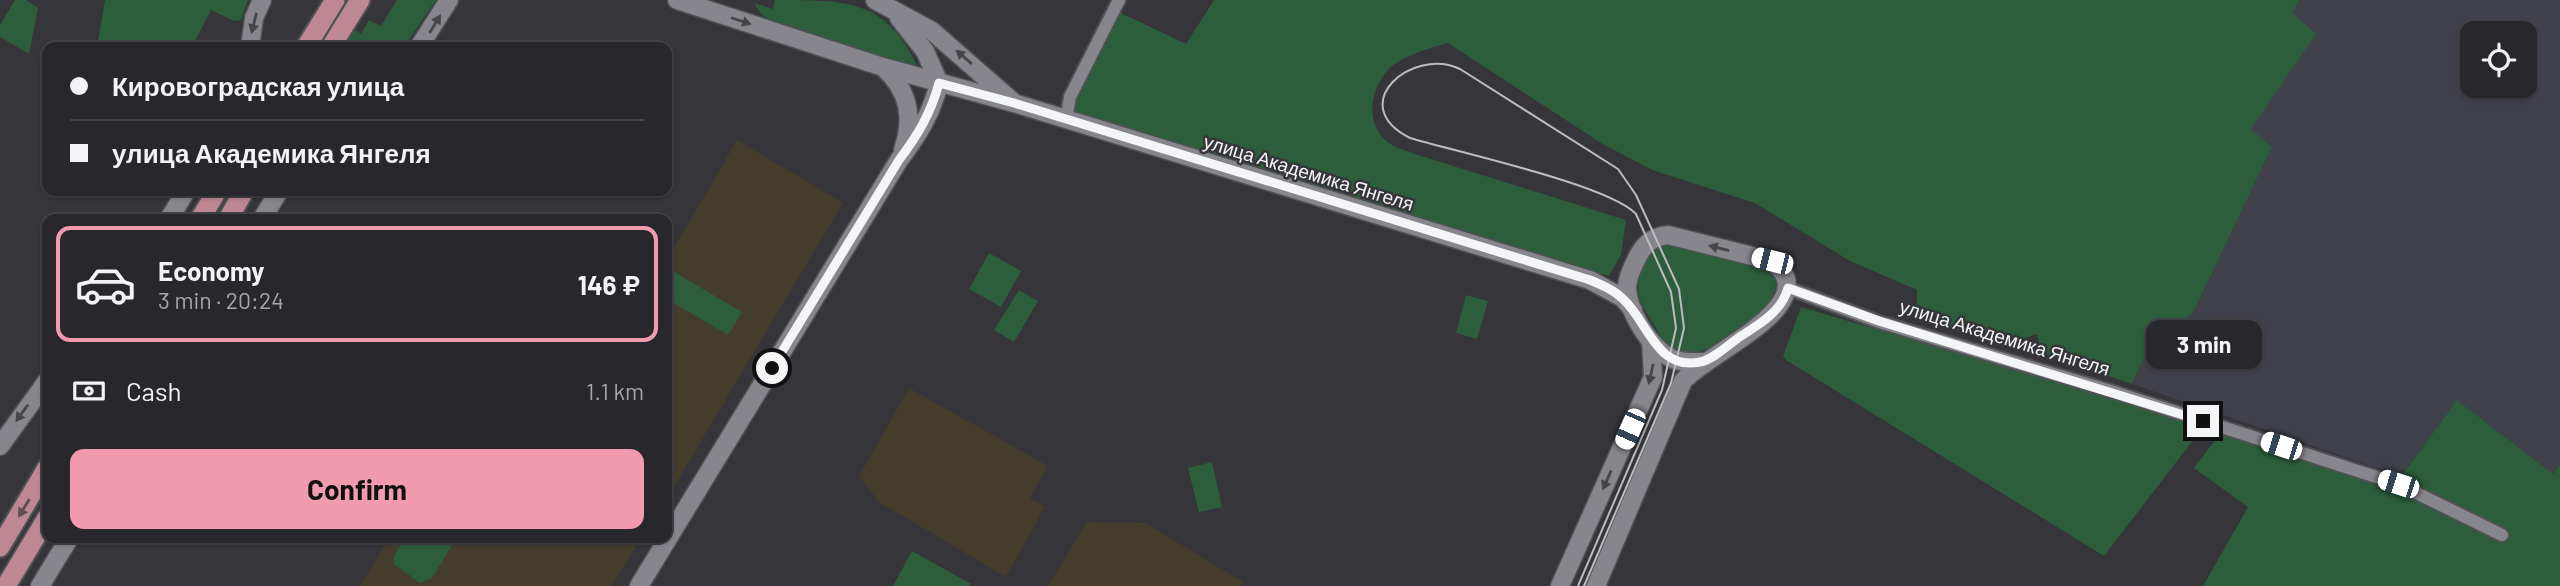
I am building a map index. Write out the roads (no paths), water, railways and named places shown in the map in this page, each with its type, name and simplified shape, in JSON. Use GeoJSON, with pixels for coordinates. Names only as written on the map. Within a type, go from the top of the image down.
{"type":"FeatureCollection","features":[{"type":"Feature","properties":{"kind":"main road"},"geometry":{"type":"LineString","coordinates":[[251,42],[254,18],[262,0]]}},
{"type":"Feature","properties":{"kind":"main road"},"geometry":{"type":"LineString","coordinates":[[334,42],[359,0]]}},
{"type":"Feature","properties":{"kind":"main road"},"geometry":{"type":"LineString","coordinates":[[422,42],[449,0]]}},
{"type":"Feature","properties":{"kind":"main road","name":"улица Академика Янгеля"},"geometry":{"type":"LineString","coordinates":[[677,0],[883,67],[1014,103],[1590,280]]}},
{"type":"Feature","properties":{"kind":"main road"},"geometry":{"type":"LineString","coordinates":[[672,532],[899,160],[928,117],[939,83],[925,51],[883,4]]}},
{"type":"Feature","properties":{"kind":"main road","name":"улица Академика Янгеля"},"geometry":{"type":"LineString","coordinates":[[883,4],[932,31],[1014,103]]}},
{"type":"Feature","properties":{"kind":"main road"},"geometry":{"type":"LineString","coordinates":[[309,42],[331,6]]}},
{"type":"Feature","properties":{"kind":"main road"},"geometry":{"type":"LineString","coordinates":[[883,67],[897,79],[907,102],[908,128],[899,160]]}},
{"type":"Feature","properties":{"kind":"main road"},"geometry":{"type":"LineString","coordinates":[[172,214],[183,196]]}},
{"type":"Feature","properties":{"kind":"main road"},"geometry":{"type":"LineString","coordinates":[[203,214],[214,196]]}},
{"type":"Feature","properties":{"kind":"main road"},"geometry":{"type":"LineString","coordinates":[[231,214],[241,196]]}},
{"type":"Feature","properties":{"kind":"main road"},"geometry":{"type":"LineString","coordinates":[[265,214],[276,196]]}},
{"type":"Feature","properties":{"kind":"main road"},"geometry":{"type":"LineString","coordinates":[[1590,280],[1610,283],[1619,279],[1640,251],[1656,237],[1668,235],[1772,261],[1782,269],[1788,288],[1786,298],[1773,313],[1703,362],[1683,381],[1596,586]]}},
{"type":"Feature","properties":{"kind":"main road"},"geometry":{"type":"LineString","coordinates":[[1633,310],[1627,285],[1640,251]]}},
{"type":"Feature","properties":{"kind":"main road"},"geometry":{"type":"LineString","coordinates":[[1590,280],[1623,298],[1651,341],[1670,358],[1703,362]]}},
{"type":"Feature","properties":{"kind":"main road"},"geometry":{"type":"LineString","coordinates":[[1560,586],[1653,377],[1651,341]]}},
{"type":"Feature","properties":{"kind":"main road"},"geometry":{"type":"LineString","coordinates":[[0,446],[42,389]]}},
{"type":"Feature","properties":{"kind":"main road"},"geometry":{"type":"LineString","coordinates":[[0,547],[42,476]]}},
{"type":"Feature","properties":{"kind":"main road"},"geometry":{"type":"LineString","coordinates":[[6,586],[42,526]]}},
{"type":"Feature","properties":{"kind":"main road"},"geometry":{"type":"LineString","coordinates":[[40,586],[66,543]]}},
{"type":"Feature","properties":{"kind":"main road"},"geometry":{"type":"LineString","coordinates":[[639,586],[665,543]]}},
{"type":"Feature","properties":{"kind":"street"},"geometry":{"type":"LineString","coordinates":[[1066,119],[1070,97],[1119,0]]}},
{"type":"Feature","properties":{"kind":"street","name":"улица Академика Янгеля"},"geometry":{"type":"LineString","coordinates":[[1788,288],[1879,321],[2211,423],[2398,484],[2502,535]]}},
{"type":"Feature","properties":{"kind":"tram line"},"geometry":{"type":"LineString","coordinates":[[1578,586],[1662,390],[1676,328],[1671,292],[1636,214],[1620,203],[1565,181],[1410,138],[1391,125],[1383,110],[1384,96],[1392,83],[1406,72],[1423,65],[1441,64],[1460,69],[1618,169],[1636,195],[1679,289],[1684,328],[1671,383],[1584,586]]}}]}
